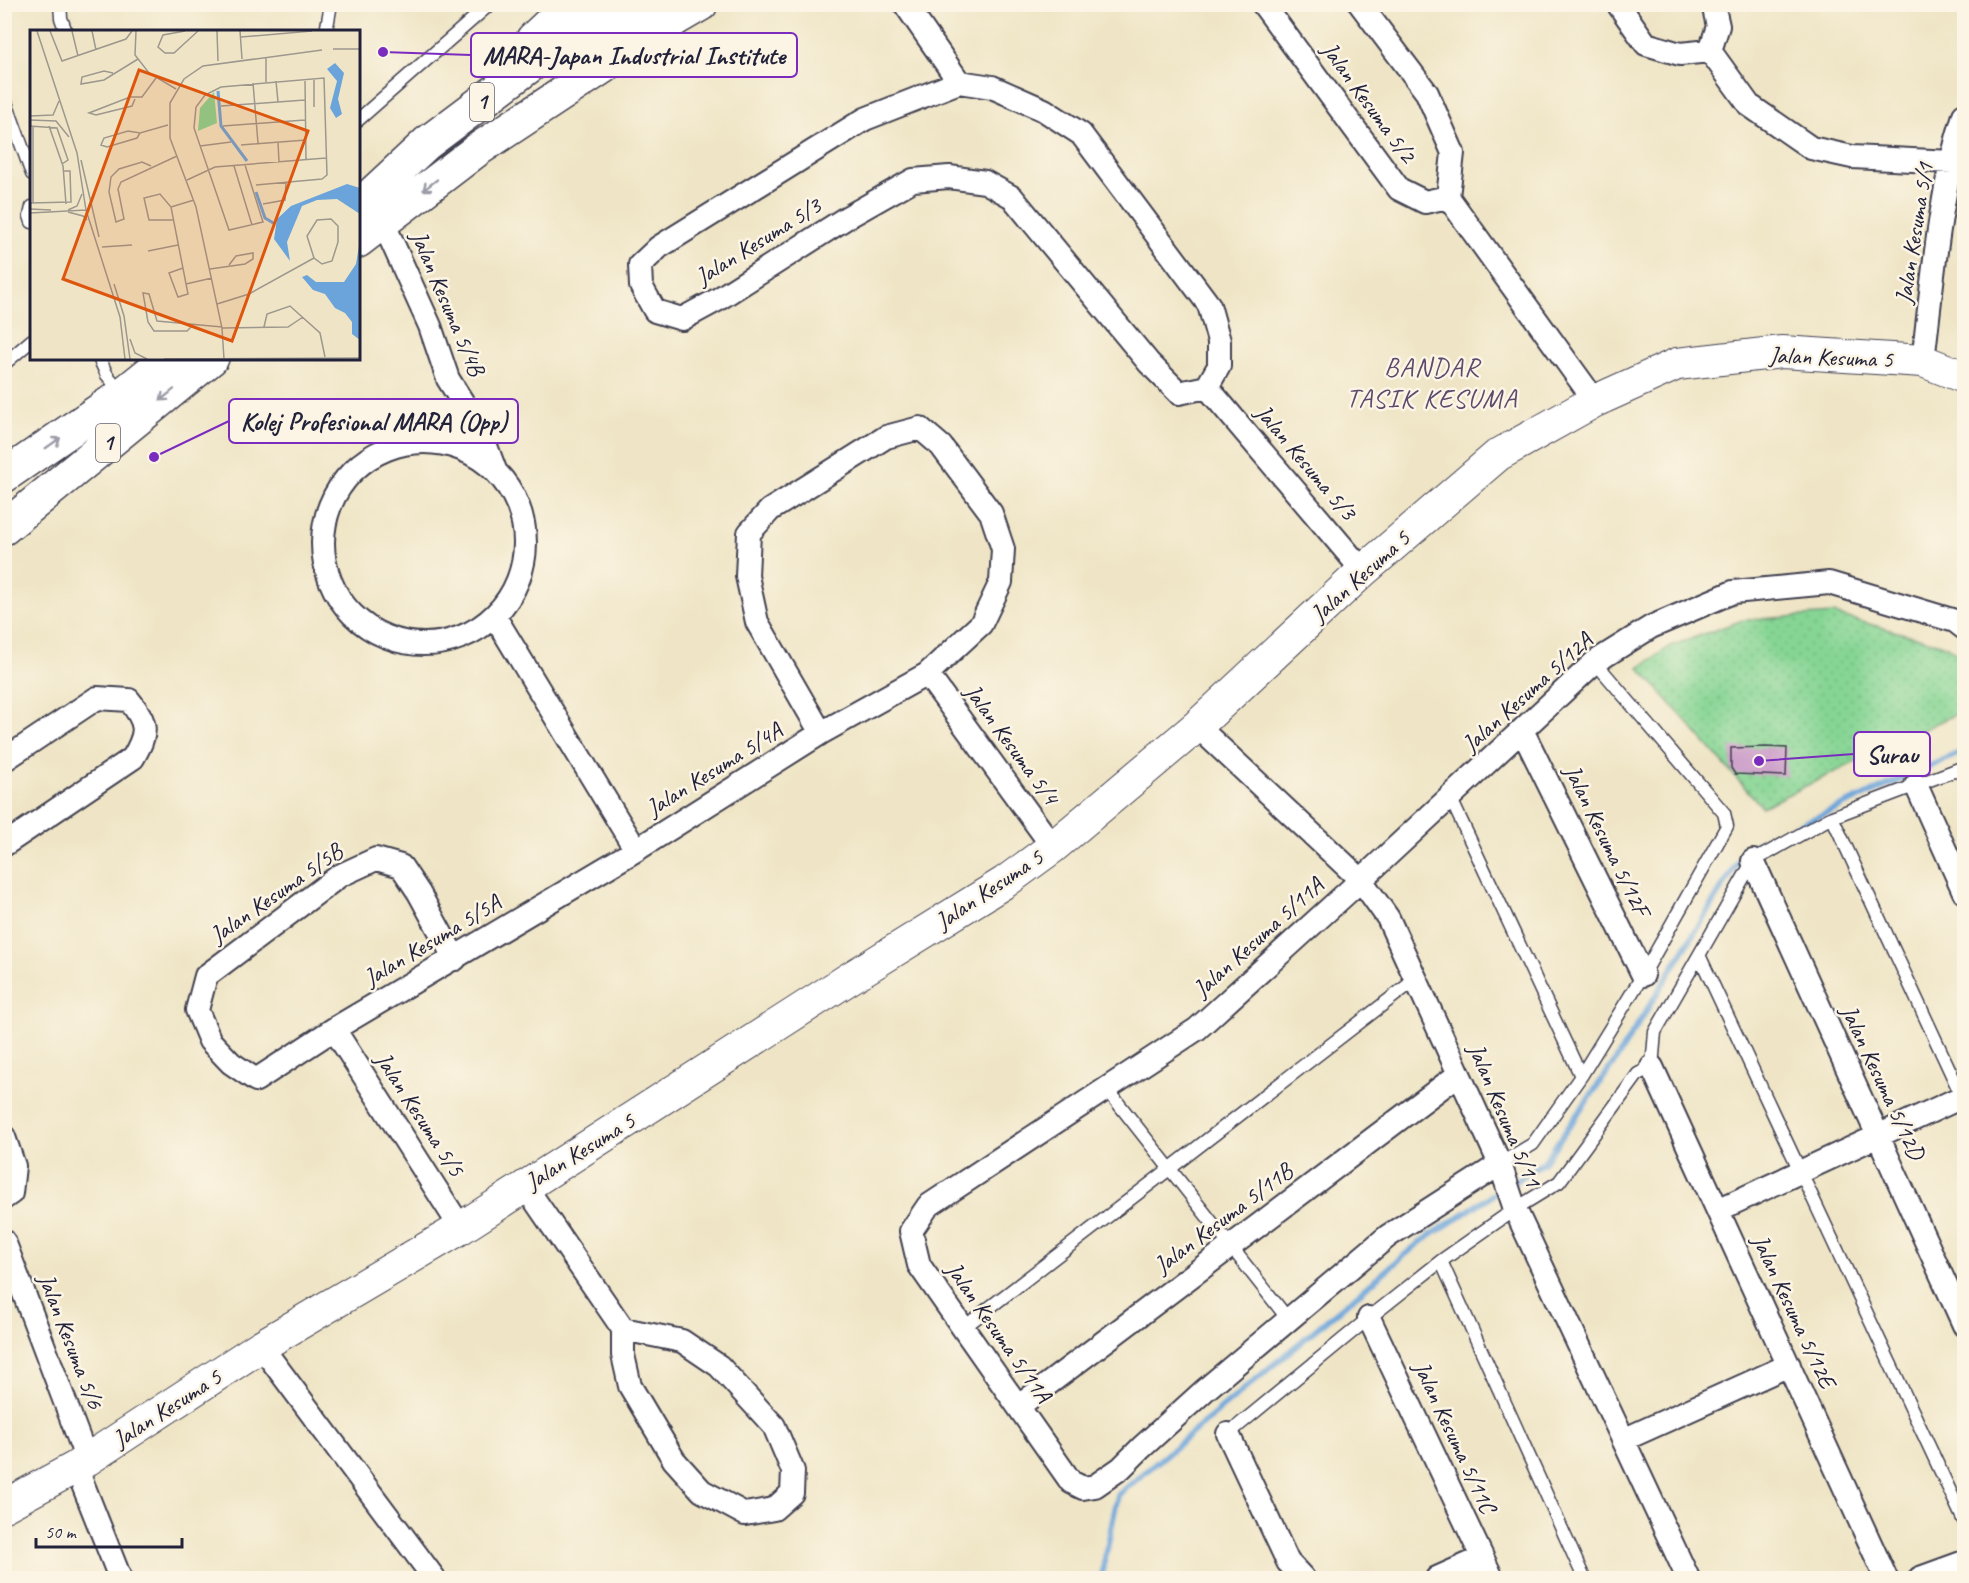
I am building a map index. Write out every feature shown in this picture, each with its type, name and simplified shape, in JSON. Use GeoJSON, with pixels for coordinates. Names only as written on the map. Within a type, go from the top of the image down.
{"type":"FeatureCollection","features":[{"type":"Feature","properties":{"kind":"main road"},"geometry":{"type":"LineString","coordinates":[[360,190],[408,140],[494,73],[570,4]]}},
{"type":"Feature","properties":{"kind":"main road","name":"1"},"geometry":{"type":"LineString","coordinates":[[367,223],[427,142],[612,4]]}},
{"type":"Feature","properties":{"kind":"main road"},"geometry":{"type":"LineString","coordinates":[[477,150],[525,97],[624,25],[644,4]]}},
{"type":"Feature","properties":{"kind":"main road","name":"1"},"geometry":{"type":"LineString","coordinates":[[367,223],[701,4]]}},
{"type":"Feature","properties":{"kind":"main road","name":"1"},"geometry":{"type":"LineString","coordinates":[[4,476],[123,394],[166,360]]}},
{"type":"Feature","properties":{"kind":"main road","name":"1"},"geometry":{"type":"LineString","coordinates":[[4,528],[210,360]]}},
{"type":"Feature","properties":{"kind":"street"},"geometry":{"type":"LineString","coordinates":[[905,4],[959,82],[992,87],[1044,110],[1081,134],[1209,305],[1219,341],[1219,366],[1207,387]]}},
{"type":"Feature","properties":{"kind":"street","name":"Jalan Kesuma 5/2"},"geometry":{"type":"LineString","coordinates":[[1263,4],[1399,189],[1425,202],[1448,197],[1453,153],[1427,93],[1360,4]]}},
{"type":"Feature","properties":{"kind":"street"},"geometry":{"type":"LineString","coordinates":[[1618,4],[1646,44],[1680,54],[1710,51]]}},
{"type":"Feature","properties":{"kind":"street"},"geometry":{"type":"LineString","coordinates":[[1710,51],[1718,26],[1713,4]]}},
{"type":"Feature","properties":{"kind":"street"},"geometry":{"type":"LineString","coordinates":[[1710,51],[1749,105],[1811,148],[1852,157],[1952,162]]}},
{"type":"Feature","properties":{"kind":"street","name":"Jalan Kesuma 5/3"},"geometry":{"type":"LineString","coordinates":[[959,82],[865,119],[659,247],[640,265],[641,286],[655,312],[682,319],[717,300],[846,218],[913,180],[949,177],[985,182],[1012,198],[1149,363],[1179,393],[1207,387],[1363,571]]}},
{"type":"Feature","properties":{"kind":"street","name":"Jalan Kesuma 5/1"},"geometry":{"type":"LineString","coordinates":[[1923,361],[1938,231],[1952,162],[1965,115]]}},
{"type":"Feature","properties":{"kind":"street"},"geometry":{"type":"LineString","coordinates":[[1448,197],[1595,400]]}},
{"type":"Feature","properties":{"kind":"street","name":"Jalan Kesuma 5/4B"},"geometry":{"type":"LineString","coordinates":[[367,223],[430,326],[447,379],[480,430],[495,470],[515,496],[525,527],[525,560],[514,591],[495,617],[466,637],[433,645],[398,642],[367,628],[342,603],[327,573],[322,538],[329,504],[348,475],[374,453],[405,442],[438,441],[468,451],[495,470]]}},
{"type":"Feature","properties":{"kind":"street","name":"Jalan Kesuma 5"},"geometry":{"type":"LineString","coordinates":[[4,1506],[82,1464],[261,1346],[461,1228],[847,980],[1005,882],[1053,847],[1197,726],[1363,571],[1498,454],[1595,400],[1677,364],[1782,352],[1923,361],[1965,376]]}},
{"type":"Feature","properties":{"kind":"street","name":"Jalan Kesuma 5/4A"},"geometry":{"type":"LineString","coordinates":[[636,850],[821,733],[927,674],[981,624],[1001,582],[1004,549],[990,513],[941,446],[920,428],[886,437],[770,510],[749,533],[747,576],[757,622],[821,733]]}},
{"type":"Feature","properties":{"kind":"street","name":"Jalan Kesuma 5/12A"},"geometry":{"type":"LineString","coordinates":[[1361,880],[1595,662],[1650,627],[1733,592],[1829,583],[1955,621],[1965,628]]}},
{"type":"Feature","properties":{"kind":"street"},"geometry":{"type":"LineString","coordinates":[[495,617],[636,850]]}},
{"type":"Feature","properties":{"kind":"street","name":"Jalan Kesuma 5/4"},"geometry":{"type":"LineString","coordinates":[[927,674],[1053,847]]}},
{"type":"Feature","properties":{"kind":"street"},"geometry":{"type":"LineString","coordinates":[[4,760],[97,698],[129,700],[143,718],[143,740],[133,758],[4,845]]}},
{"type":"Feature","properties":{"kind":"street","name":"Jalan Kesuma 5/11"},"geometry":{"type":"LineString","coordinates":[[1197,726],[1361,880],[1388,918],[1623,1440],[1688,1578]]}},
{"type":"Feature","properties":{"kind":"street","name":"Jalan Kesuma 5/12F"},"geometry":{"type":"LineString","coordinates":[[1522,729],[1643,975]]}},
{"type":"Feature","properties":{"kind":"street"},"geometry":{"type":"LineString","coordinates":[[1917,785],[1965,892]]}},
{"type":"Feature","properties":{"kind":"street","name":"Jalan Kesuma 5/5A"},"geometry":{"type":"LineString","coordinates":[[256,1080],[334,1029],[636,850]]}},
{"type":"Feature","properties":{"kind":"street","name":"Jalan Kesuma 5/5B"},"geometry":{"type":"LineString","coordinates":[[256,1080],[231,1063],[210,1041],[197,1010],[206,976],[339,876],[376,859],[401,866],[419,893],[455,959]]}},
{"type":"Feature","properties":{"kind":"street","name":"Jalan Kesuma 5/12D"},"geometry":{"type":"LineString","coordinates":[[1753,861],[1965,1325]]}},
{"type":"Feature","properties":{"kind":"street","name":"Jalan Kesuma 5/11A"},"geometry":{"type":"LineString","coordinates":[[1361,880],[1197,1029],[928,1206],[911,1231],[919,1264],[1071,1482],[1083,1488],[1095,1486],[1121,1468],[1173,1419],[1288,1319],[1388,1236],[1508,1186]]}},
{"type":"Feature","properties":{"kind":"street","name":"Jalan Kesuma 5/5"},"geometry":{"type":"LineString","coordinates":[[334,1029],[461,1228]]}},
{"type":"Feature","properties":{"kind":"street","name":"Jalan Kesuma 5/12E"},"geometry":{"type":"LineString","coordinates":[[1652,1067],[1886,1578]]}},
{"type":"Feature","properties":{"kind":"street","name":"Jalan Kesuma 5/11B"},"geometry":{"type":"LineString","coordinates":[[1019,1406],[1459,1074]]}},
{"type":"Feature","properties":{"kind":"street"},"geometry":{"type":"LineString","coordinates":[[1718,1210],[1964,1099]]}},
{"type":"Feature","properties":{"kind":"street"},"geometry":{"type":"LineString","coordinates":[[4,1137],[14,1166],[11,1193],[4,1198]]}},
{"type":"Feature","properties":{"kind":"street"},"geometry":{"type":"LineString","coordinates":[[525,1186],[622,1329],[623,1355],[630,1386],[674,1460],[702,1491],[745,1514],[774,1509],[792,1493],[793,1471],[774,1426],[719,1366],[682,1341],[622,1329]]}},
{"type":"Feature","properties":{"kind":"street","name":"Jalan Kesuma 5/6"},"geometry":{"type":"LineString","coordinates":[[4,1241],[120,1578]]}},
{"type":"Feature","properties":{"kind":"street","name":"Jalan Kesuma 5/11C"},"geometry":{"type":"LineString","coordinates":[[1369,1317],[1492,1578]]}},
{"type":"Feature","properties":{"kind":"street"},"geometry":{"type":"LineString","coordinates":[[261,1346],[435,1578]]}},
{"type":"Feature","properties":{"kind":"street"},"geometry":{"type":"LineString","coordinates":[[1623,1440],[1789,1365]]}},
{"type":"Feature","properties":{"kind":"street"},"geometry":{"type":"LineString","coordinates":[[1228,1434],[1288,1562],[1303,1578]]}},
{"type":"Feature","properties":{"kind":"street"},"geometry":{"type":"LineString","coordinates":[[1437,1578],[1482,1558]]}},
{"type":"Feature","properties":{"kind":"street"},"geometry":{"type":"LineString","coordinates":[[1920,1578],[1965,1562]]}},
{"type":"Feature","properties":{"kind":"lane"},"geometry":{"type":"LineString","coordinates":[[60,4],[61,18],[65,30]]}},
{"type":"Feature","properties":{"kind":"lane"},"geometry":{"type":"LineString","coordinates":[[326,30],[332,4]]}},
{"type":"Feature","properties":{"kind":"lane"},"geometry":{"type":"LineString","coordinates":[[360,118],[490,4]]}},
{"type":"Feature","properties":{"kind":"lane"},"geometry":{"type":"LineString","coordinates":[[4,97],[30,168]]}},
{"type":"Feature","properties":{"kind":"lane"},"geometry":{"type":"LineString","coordinates":[[4,364],[30,342]]}},
{"type":"Feature","properties":{"kind":"lane"},"geometry":{"type":"LineString","coordinates":[[100,360],[107,375],[123,394]]}},
{"type":"Feature","properties":{"kind":"lane"},"geometry":{"type":"LineString","coordinates":[[1228,1434],[1369,1317],[1441,1261],[1508,1186],[1533,1144],[1581,1076],[1643,975],[1728,826],[1724,813],[1595,662]]}},
{"type":"Feature","properties":{"kind":"lane"},"geometry":{"type":"LineString","coordinates":[[1508,1186],[1559,1182],[1638,1074],[1652,1067],[1655,1032],[1753,861],[1832,817],[1965,766]]}},
{"type":"Feature","properties":{"kind":"lane"},"geometry":{"type":"LineString","coordinates":[[1450,797],[1581,1076]]}},
{"type":"Feature","properties":{"kind":"lane"},"geometry":{"type":"LineString","coordinates":[[1832,817],[1964,1099]]}},
{"type":"Feature","properties":{"kind":"lane"},"geometry":{"type":"LineString","coordinates":[[1699,955],[1965,1521]]}},
{"type":"Feature","properties":{"kind":"lane"},"geometry":{"type":"LineString","coordinates":[[963,1328],[1416,979]]}},
{"type":"Feature","properties":{"kind":"lane"},"geometry":{"type":"LineString","coordinates":[[1107,1089],[1288,1319]]}},
{"type":"Feature","properties":{"kind":"lane"},"geometry":{"type":"LineString","coordinates":[[1441,1261],[1584,1578]]}},
{"type":"Feature","properties":{"kind":"green space"},"geometry":{"type":"Polygon","coordinates":[[[1834,614],[1947,646],[1964,659],[1964,710],[1762,807],[1639,668],[1671,646],[1743,620],[1834,614]]]}},
{"type":"Feature","properties":{"kind":"building"},"geometry":{"type":"Polygon","coordinates":[[[1731,748],[1787,748],[1786,776],[1735,774],[1731,768],[1731,748]]]}},
{"type":"Feature","properties":{"kind":"waterway"},"geometry":{"type":"LineString","coordinates":[[1512,1183],[1543,1163],[1616,1060],[1746,849],[1964,751]]}},
{"type":"Feature","properties":{"kind":"waterway"},"geometry":{"type":"LineString","coordinates":[[1101,1578],[1118,1495],[1419,1243],[1503,1188]]}},
{"type":"Feature","properties":{"kind":"place","name":"MARA-Japan Industrial Institute"},"geometry":{"type":"Point","coordinates":[383,52]}},
{"type":"Feature","properties":{"kind":"place","name":"Kolej Profesional MARA (Opp)"},"geometry":{"type":"Point","coordinates":[154,457]}},
{"type":"Feature","properties":{"kind":"place","name":"Surau"},"geometry":{"type":"Point","coordinates":[1759,761]}},
{"type":"Feature","properties":{"kind":"district","name":"BANDAR TASIK KESUMA"},"geometry":{"type":"Point","coordinates":[1432,382]}}]}
